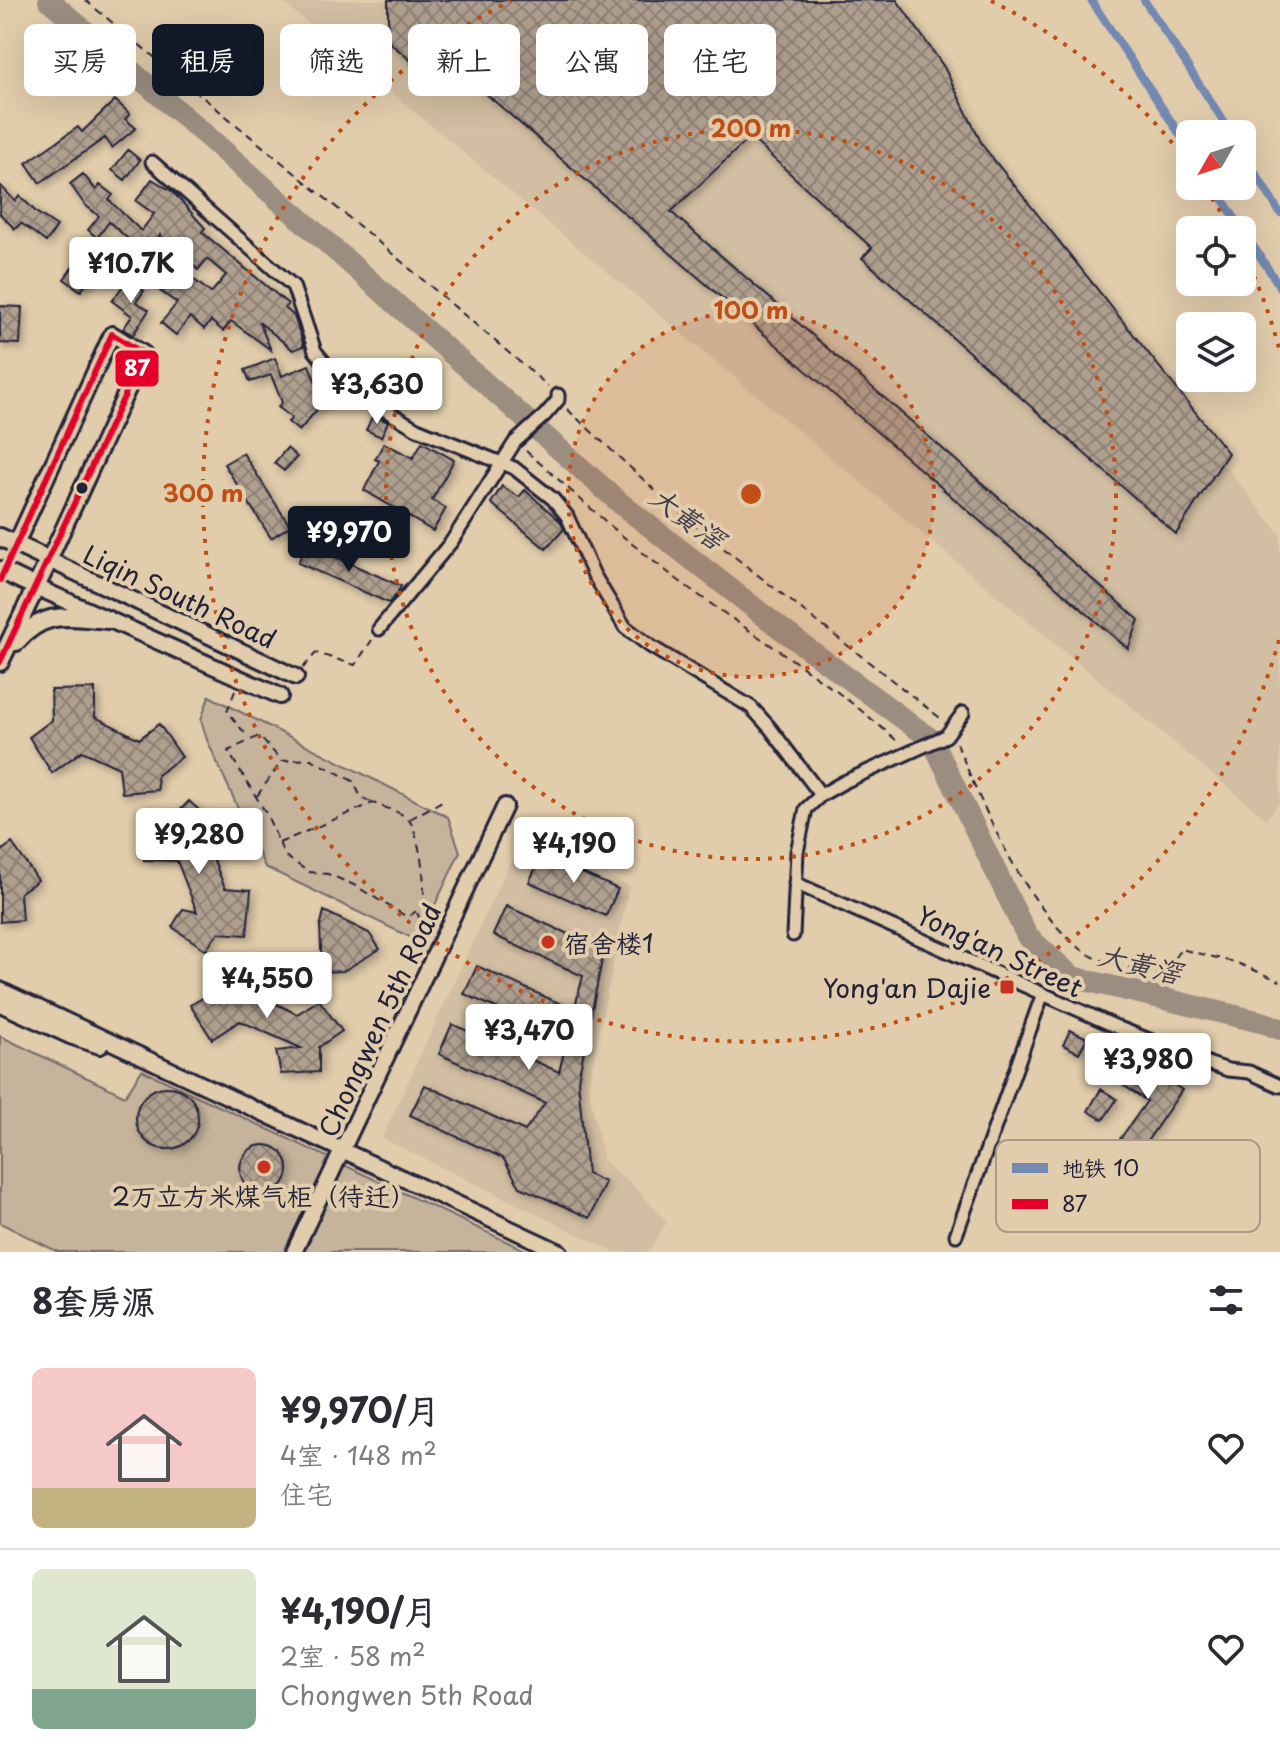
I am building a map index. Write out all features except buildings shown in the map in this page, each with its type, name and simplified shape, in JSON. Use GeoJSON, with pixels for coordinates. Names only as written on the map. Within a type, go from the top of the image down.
{"type":"FeatureCollection","features":[{"type":"Feature","properties":{"kind":"main road","name":"Liqin South Road"},"geometry":{"type":"LineString","coordinates":[[0,537],[49,560]]}},
{"type":"Feature","properties":{"kind":"main road"},"geometry":{"type":"LineString","coordinates":[[1,574],[16,544]]}},
{"type":"Feature","properties":{"kind":"main road"},"geometry":{"type":"LineString","coordinates":[[1,660],[49,560]]}},
{"type":"Feature","properties":{"kind":"main road","name":"Liqin South Road"},"geometry":{"type":"LineString","coordinates":[[1,574],[36,587]]}},
{"type":"Feature","properties":{"kind":"main road"},"geometry":{"type":"LineString","coordinates":[[1,660],[31,626],[45,619],[73,617],[108,620]]}},
{"type":"Feature","properties":{"kind":"street"},"geometry":{"type":"LineString","coordinates":[[152,162],[293,286],[315,351],[344,386],[417,429],[503,462],[525,476],[561,508],[609,604],[625,627],[650,646],[751,707],[821,795]]}},
{"type":"Feature","properties":{"kind":"street"},"geometry":{"type":"LineString","coordinates":[[16,544],[112,334],[144,354],[49,560]]}},
{"type":"Feature","properties":{"kind":"street"},"geometry":{"type":"LineString","coordinates":[[379,629],[452,541],[515,442],[545,415],[558,397]]}},
{"type":"Feature","properties":{"kind":"street","name":"Liqin South Road"},"geometry":{"type":"LineString","coordinates":[[49,560],[296,677]]}},
{"type":"Feature","properties":{"kind":"street","name":"Liqin South Road"},"geometry":{"type":"LineString","coordinates":[[36,587],[280,696]]}},
{"type":"Feature","properties":{"kind":"street"},"geometry":{"type":"LineString","coordinates":[[793,935],[803,817],[811,802],[949,732],[963,713]]}},
{"type":"Feature","properties":{"kind":"street","name":"Chongwen 5th Road"},"geometry":{"type":"LineString","coordinates":[[294,1252],[505,806]]}},
{"type":"Feature","properties":{"kind":"street","name":"Yong'an Street"},"geometry":{"type":"LineString","coordinates":[[795,883],[1042,996],[1160,1045],[1228,1070],[1259,1076],[1280,1086]]}},
{"type":"Feature","properties":{"kind":"street"},"geometry":{"type":"LineString","coordinates":[[0,990],[560,1252]]}},
{"type":"Feature","properties":{"kind":"street"},"geometry":{"type":"LineString","coordinates":[[956,1235],[1042,996]]}},
{"type":"Feature","properties":{"kind":"street"},"geometry":{"type":"LineString","coordinates":[[0,1004],[70,1036],[153,1063]]}},
{"type":"Feature","properties":{"kind":"path"},"geometry":{"type":"LineString","coordinates":[[85,0],[376,240],[558,397],[685,518],[949,732],[1010,859],[1049,920],[1091,956],[1162,975],[1181,949],[1237,963],[1280,981]]}},
{"type":"Feature","properties":{"kind":"path"},"geometry":{"type":"LineString","coordinates":[[515,442],[662,568],[803,665],[913,751]]}},
{"type":"Feature","properties":{"kind":"path"},"geometry":{"type":"LineString","coordinates":[[296,677],[316,653],[355,665],[379,629]]}},
{"type":"Feature","properties":{"kind":"path"},"geometry":{"type":"LineString","coordinates":[[241,677],[227,712],[250,739]]}},
{"type":"Feature","properties":{"kind":"path"},"geometry":{"type":"LineString","coordinates":[[259,736],[282,761],[311,759],[353,781],[361,797],[409,819],[415,828],[423,882],[424,898],[417,912],[407,917],[341,879],[309,872],[285,856],[257,797],[228,751],[259,736]]}},
{"type":"Feature","properties":{"kind":"path"},"geometry":{"type":"LineString","coordinates":[[257,797],[282,761]]}},
{"type":"Feature","properties":{"kind":"path"},"geometry":{"type":"LineString","coordinates":[[409,819],[444,800]]}},
{"type":"Feature","properties":{"kind":"path"},"geometry":{"type":"LineString","coordinates":[[279,843],[373,803]]}},
{"type":"Feature","properties":{"kind":"path"},"geometry":{"type":"LineString","coordinates":[[417,912],[430,938]]}},
{"type":"Feature","properties":{"kind":"shaded area"},"geometry":{"type":"Polygon","coordinates":[[[280,0],[866,0],[889,52],[1280,534],[1280,802],[1266,819],[392,93],[392,24],[309,24],[280,0]]]}},
{"type":"Feature","properties":{"kind":"shaded area"},"geometry":{"type":"Polygon","coordinates":[[[209,696],[448,817],[460,852],[418,941],[265,867],[207,740],[201,720],[209,696]]]}},
{"type":"Feature","properties":{"kind":"shaded area"},"geometry":{"type":"Polygon","coordinates":[[[538,840],[629,886],[588,1086],[604,1161],[633,1185],[667,1222],[648,1252],[615,1252],[382,1138],[510,862],[538,840]]]}},
{"type":"Feature","properties":{"kind":"shaded area"},"geometry":{"type":"Polygon","coordinates":[[[0,1036],[125,1096],[142,1070],[529,1252],[58,1252],[0,1223],[0,1036]]]}},
{"type":"Feature","properties":{"kind":"waterway","name":"大黄滘"},"geometry":{"type":"LineString","coordinates":[[49,0],[620,503],[780,628],[932,740],[1027,936],[1072,977],[1280,1029]]}},
{"type":"Feature","properties":{"kind":"metro line","name":"10"},"geometry":{"type":"LineString","coordinates":[[1091,0],[1176,129]]}},
{"type":"Feature","properties":{"kind":"metro line","name":"10"},"geometry":{"type":"LineString","coordinates":[[1144,0],[1223,120]]}},
{"type":"Feature","properties":{"kind":"metro line","name":"10"},"geometry":{"type":"LineString","coordinates":[[1256,174],[1280,213]]}},
{"type":"Feature","properties":{"kind":"metro line","name":"10"},"geometry":{"type":"LineString","coordinates":[[1223,200],[1280,287]]}},
{"type":"Feature","properties":{"kind":"transit line","name":"87"},"geometry":{"type":"LineString","coordinates":[[0,580],[112,334],[144,354],[0,662]]}},
{"type":"Feature","properties":{"kind":"place","name":"宿舍楼1"},"geometry":{"type":"Point","coordinates":[548,942]}},
{"type":"Feature","properties":{"kind":"place","name":"Yong'an Dajie"},"geometry":{"type":"Point","coordinates":[1007,987]}},
{"type":"Feature","properties":{"kind":"place","name":"2万立方米煤气柜（待迁）"},"geometry":{"type":"Point","coordinates":[264,1167]}}]}
